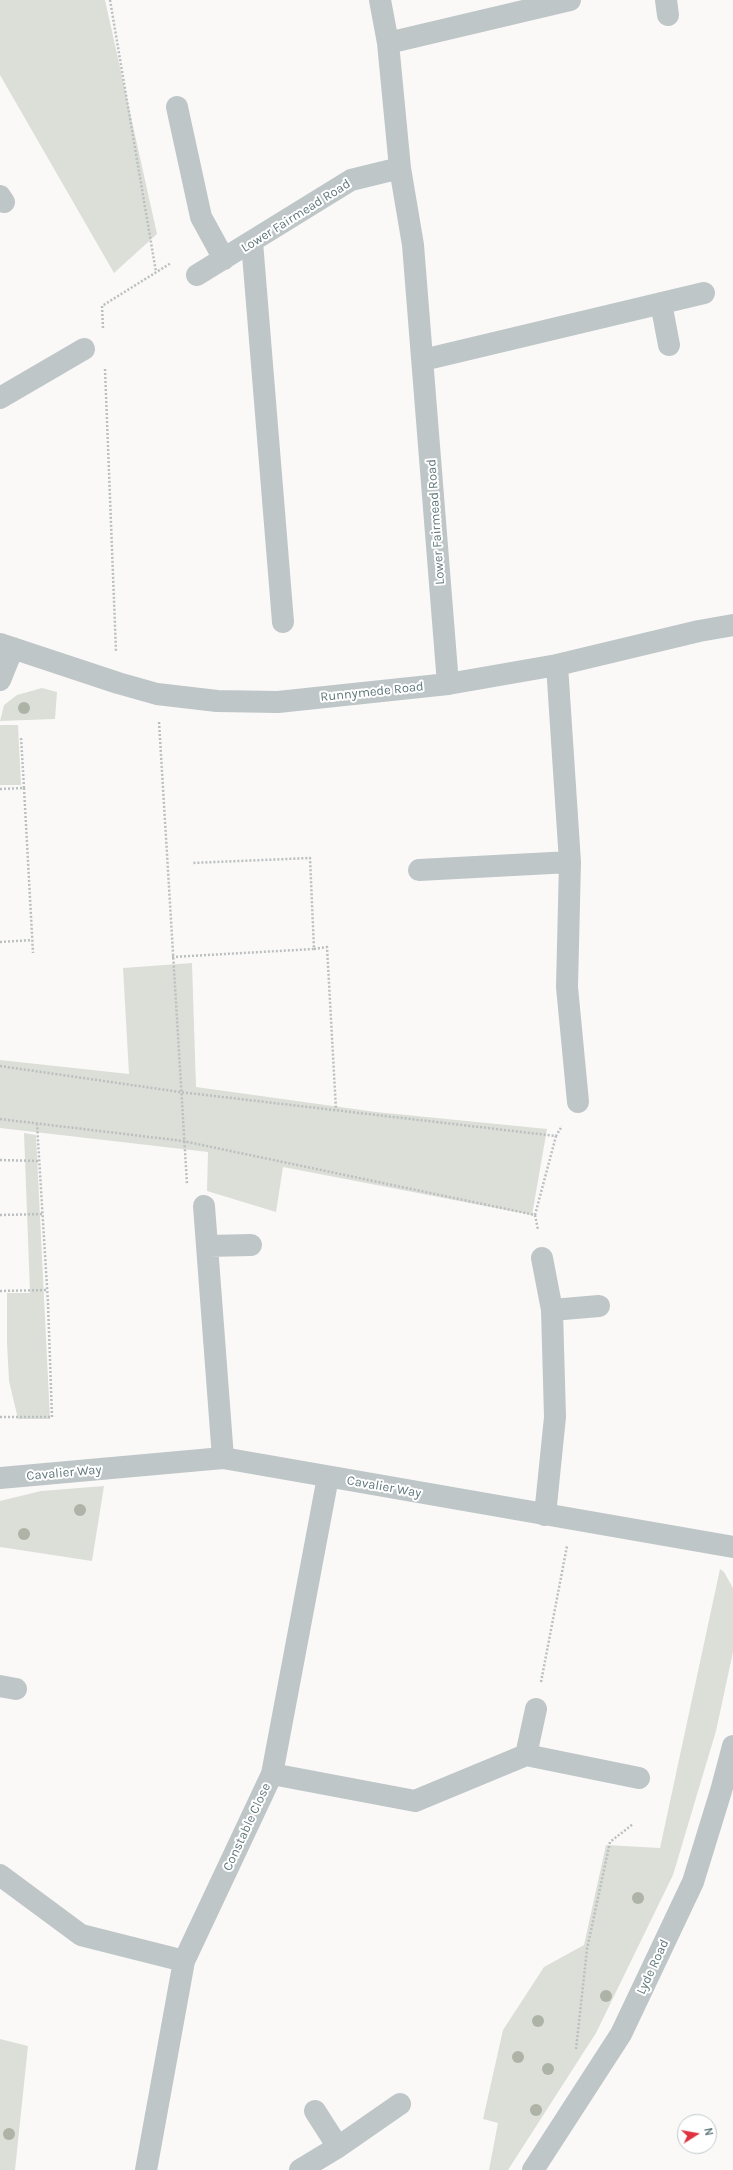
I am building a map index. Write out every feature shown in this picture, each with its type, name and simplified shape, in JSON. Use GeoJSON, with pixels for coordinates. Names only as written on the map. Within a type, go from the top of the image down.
{"type":"FeatureCollection","features":[{"type":"Feature","properties":{"kind":"street","name":"Lower Fairmead Road"},"geometry":{"type":"LineString","coordinates":[[380,0],[388,44],[400,168],[413,245],[448,684]]}},
{"type":"Feature","properties":{"kind":"street"},"geometry":{"type":"LineString","coordinates":[[388,44],[570,0]]}},
{"type":"Feature","properties":{"kind":"street"},"geometry":{"type":"LineString","coordinates":[[177,107],[201,217],[224,259]]}},
{"type":"Feature","properties":{"kind":"street","name":"Lower Fairmead Road"},"geometry":{"type":"LineString","coordinates":[[197,275],[351,180],[400,168]]}},
{"type":"Feature","properties":{"kind":"street"},"geometry":{"type":"LineString","coordinates":[[252,242],[283,622]]}},
{"type":"Feature","properties":{"kind":"street"},"geometry":{"type":"LineString","coordinates":[[423,360],[704,293]]}},
{"type":"Feature","properties":{"kind":"street"},"geometry":{"type":"LineString","coordinates":[[661,303],[669,345]]}},
{"type":"Feature","properties":{"kind":"street"},"geometry":{"type":"LineString","coordinates":[[0,398],[84,349]]}},
{"type":"Feature","properties":{"kind":"street","name":"Runnymede Road"},"geometry":{"type":"LineString","coordinates":[[0,680],[6,646],[118,683],[157,694],[217,701],[278,702],[448,684],[557,665],[699,631],[733,625]]}},
{"type":"Feature","properties":{"kind":"street"},"geometry":{"type":"LineString","coordinates":[[557,665],[570,862],[567,987],[578,1102]]}},
{"type":"Feature","properties":{"kind":"street"},"geometry":{"type":"LineString","coordinates":[[419,870],[570,862]]}},
{"type":"Feature","properties":{"kind":"street"},"geometry":{"type":"LineString","coordinates":[[204,1206],[223,1458]]}},
{"type":"Feature","properties":{"kind":"street"},"geometry":{"type":"LineString","coordinates":[[208,1246],[251,1245]]}},
{"type":"Feature","properties":{"kind":"street"},"geometry":{"type":"LineString","coordinates":[[542,1258],[552,1310],[555,1417],[545,1515]]}},
{"type":"Feature","properties":{"kind":"street"},"geometry":{"type":"LineString","coordinates":[[552,1310],[599,1306]]}},
{"type":"Feature","properties":{"kind":"street","name":"Cavalier Way"},"geometry":{"type":"LineString","coordinates":[[0,1478],[223,1458],[571,1520],[733,1547]]}},
{"type":"Feature","properties":{"kind":"street","name":"Constable Close"},"geometry":{"type":"LineString","coordinates":[[146,2170],[184,1961],[272,1774],[328,1477]]}},
{"type":"Feature","properties":{"kind":"street"},"geometry":{"type":"LineString","coordinates":[[526,1755],[536,1710]]}},
{"type":"Feature","properties":{"kind":"street","name":"Lyde Road"},"geometry":{"type":"LineString","coordinates":[[533,2170],[621,2034],[693,1882],[733,1746]]}},
{"type":"Feature","properties":{"kind":"street"},"geometry":{"type":"LineString","coordinates":[[272,1774],[415,1801],[526,1755],[639,1778]]}},
{"type":"Feature","properties":{"kind":"street"},"geometry":{"type":"LineString","coordinates":[[0,1875],[81,1935],[184,1961]]}},
{"type":"Feature","properties":{"kind":"street"},"geometry":{"type":"LineString","coordinates":[[300,2170],[338,2147],[400,2104]]}},
{"type":"Feature","properties":{"kind":"street"},"geometry":{"type":"LineString","coordinates":[[315,2111],[338,2147]]}},
{"type":"Feature","properties":{"kind":"path"},"geometry":{"type":"LineString","coordinates":[[110,0],[156,272]]}},
{"type":"Feature","properties":{"kind":"path"},"geometry":{"type":"LineString","coordinates":[[104,330],[102,306],[186,253],[197,275]]}},
{"type":"Feature","properties":{"kind":"path"},"geometry":{"type":"LineString","coordinates":[[105,361],[118,683]]}},
{"type":"Feature","properties":{"kind":"path"},"geometry":{"type":"LineString","coordinates":[[157,694],[183,1141],[189,1208],[204,1206]]}},
{"type":"Feature","properties":{"kind":"path"},"geometry":{"type":"LineString","coordinates":[[22,737],[32,953]]}},
{"type":"Feature","properties":{"kind":"path"},"geometry":{"type":"LineString","coordinates":[[0,789],[24,788]]}},
{"type":"Feature","properties":{"kind":"path"},"geometry":{"type":"LineString","coordinates":[[192,863],[310,858],[314,949]]}},
{"type":"Feature","properties":{"kind":"path"},"geometry":{"type":"LineString","coordinates":[[0,942],[32,940]]}},
{"type":"Feature","properties":{"kind":"path"},"geometry":{"type":"LineString","coordinates":[[172,957],[327,947],[336,1110]]}},
{"type":"Feature","properties":{"kind":"path"},"geometry":{"type":"LineString","coordinates":[[0,1066],[180,1092],[556,1136]]}},
{"type":"Feature","properties":{"kind":"path"},"geometry":{"type":"LineString","coordinates":[[542,1258],[535,1215],[556,1136],[578,1102]]}},
{"type":"Feature","properties":{"kind":"path"},"geometry":{"type":"LineString","coordinates":[[0,1119],[183,1141],[535,1215]]}},
{"type":"Feature","properties":{"kind":"path"},"geometry":{"type":"LineString","coordinates":[[0,1417],[52,1417],[47,1290],[37,1124]]}},
{"type":"Feature","properties":{"kind":"path"},"geometry":{"type":"LineString","coordinates":[[0,1160],[40,1161]]}},
{"type":"Feature","properties":{"kind":"path"},"geometry":{"type":"LineString","coordinates":[[0,1214],[43,1214]]}},
{"type":"Feature","properties":{"kind":"path"},"geometry":{"type":"LineString","coordinates":[[0,1291],[47,1290]]}},
{"type":"Feature","properties":{"kind":"path"},"geometry":{"type":"LineString","coordinates":[[536,1710],[571,1520]]}},
{"type":"Feature","properties":{"kind":"path"},"geometry":{"type":"LineString","coordinates":[[576,2052],[587,1949],[610,1842],[633,1824]]}},
{"type":"Feature","properties":{"kind":"shaded area"},"geometry":{"type":"Polygon","coordinates":[[[0,0],[105,0],[157,234],[114,273],[0,75],[0,0]]]}},
{"type":"Feature","properties":{"kind":"shaded area"},"geometry":{"type":"Polygon","coordinates":[[[42,688],[57,692],[55,719],[0,721],[4,705],[17,695],[42,688]]]}},
{"type":"Feature","properties":{"kind":"shaded area"},"geometry":{"type":"Polygon","coordinates":[[[0,725],[18,725],[21,785],[0,785],[0,725]]]}},
{"type":"Feature","properties":{"kind":"shaded area"},"geometry":{"type":"Polygon","coordinates":[[[192,963],[196,1087],[376,1112],[547,1129],[532,1215],[283,1167],[276,1212],[207,1191],[208,1152],[0,1128],[0,1060],[129,1074],[123,968],[192,963]]]}},
{"type":"Feature","properties":{"kind":"shaded area"},"geometry":{"type":"Polygon","coordinates":[[[24,1133],[36,1135],[50,1419],[18,1419],[9,1381],[7,1293],[30,1293],[24,1133]]]}},
{"type":"Feature","properties":{"kind":"shaded area"},"geometry":{"type":"Polygon","coordinates":[[[104,1486],[92,1561],[0,1547],[0,1501],[41,1491],[104,1486]]]}},
{"type":"Feature","properties":{"kind":"shaded area"},"geometry":{"type":"Polygon","coordinates":[[[720,1569],[724,1572],[733,1588],[733,1652],[716,1731],[673,1875],[596,2033],[508,2170],[489,2170],[498,2123],[483,2119],[503,2030],[544,1967],[584,1945],[606,1845],[660,1848],[720,1569]]]}},
{"type":"Feature","properties":{"kind":"shaded area"},"geometry":{"type":"Polygon","coordinates":[[[0,2039],[28,2046],[15,2170],[0,2170],[0,2039]]]}}]}
